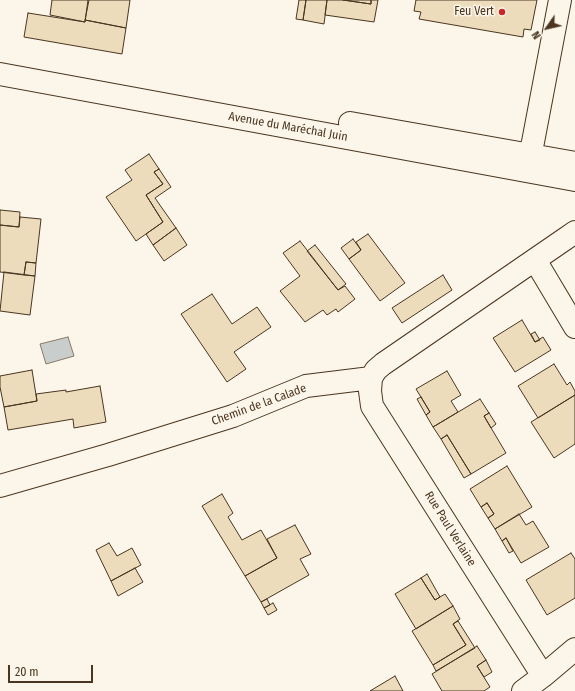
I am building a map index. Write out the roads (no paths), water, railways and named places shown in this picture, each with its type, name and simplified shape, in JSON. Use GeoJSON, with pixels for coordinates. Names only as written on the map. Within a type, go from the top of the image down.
{"type":"FeatureCollection","features":[{"type":"Feature","properties":{"kind":"street"},"geometry":{"type":"LineString","coordinates":[[529,156],[560,0]]}},
{"type":"Feature","properties":{"kind":"street","name":"Avenue du Maréchal Juin"},"geometry":{"type":"LineString","coordinates":[[0,59],[529,156],[575,163]]}},
{"type":"Feature","properties":{"kind":"street","name":"Avenue du Maréchal Juin"},"geometry":{"type":"LineString","coordinates":[[0,74],[575,180]]}},
{"type":"Feature","properties":{"kind":"street"},"geometry":{"type":"LineString","coordinates":[[371,378],[376,370],[383,364],[575,232]]}},
{"type":"Feature","properties":{"kind":"street"},"geometry":{"type":"LineString","coordinates":[[535,260],[575,327]]}},
{"type":"Feature","properties":{"kind":"street","name":"Chemin de la Calade"},"geometry":{"type":"LineString","coordinates":[[0,486],[108,455],[233,416],[306,386],[371,378]]}},
{"type":"Feature","properties":{"kind":"street","name":"Rue Paul Verlaine"},"geometry":{"type":"LineString","coordinates":[[371,378],[370,391],[372,406],[543,676]]}},
{"type":"Feature","properties":{"kind":"street"},"geometry":{"type":"LineString","coordinates":[[522,691],[543,676],[575,649]]}},
{"type":"Feature","properties":{"kind":"place","name":"Feu Vert"},"geometry":{"type":"Point","coordinates":[502,12]}}]}
